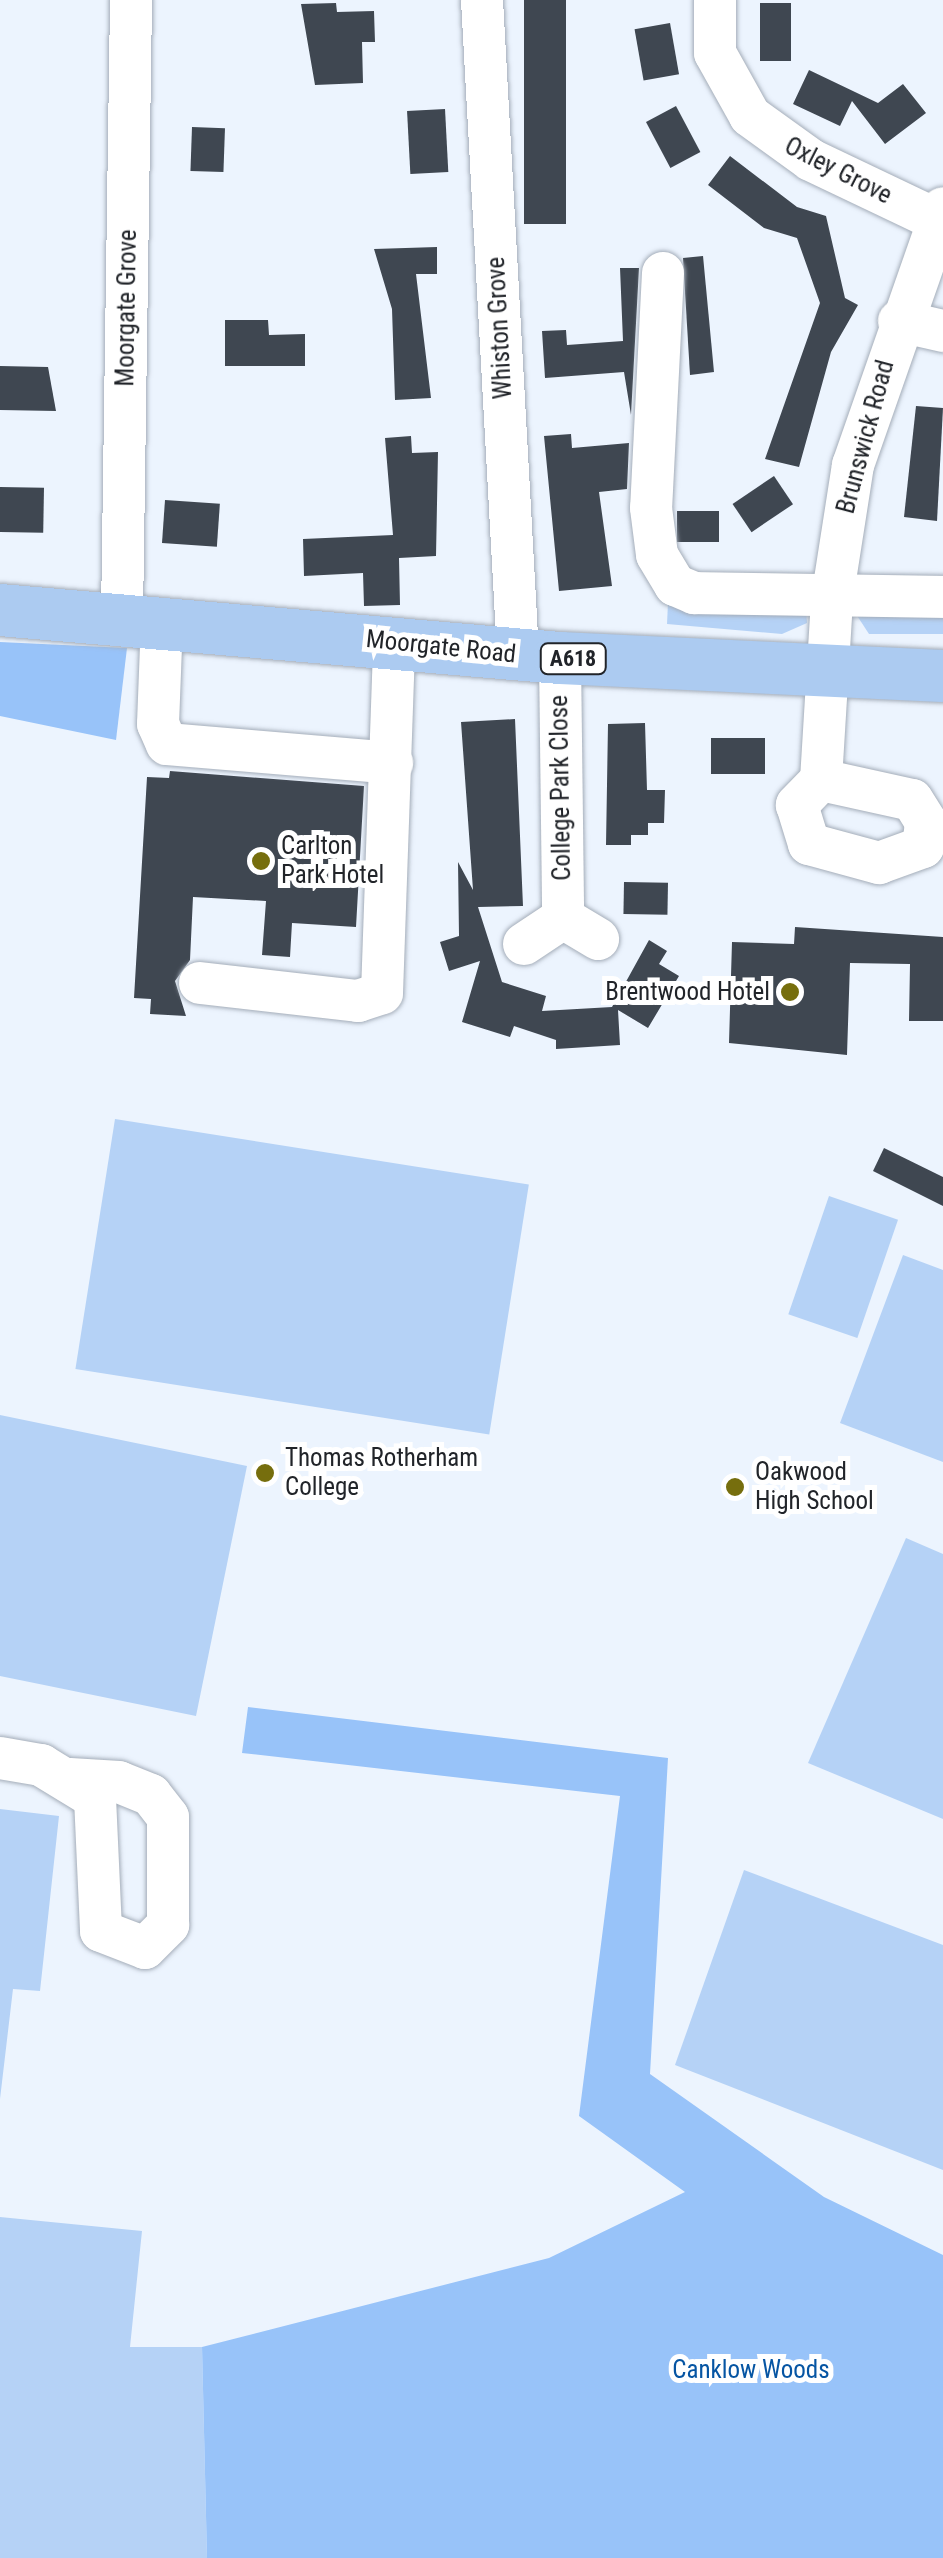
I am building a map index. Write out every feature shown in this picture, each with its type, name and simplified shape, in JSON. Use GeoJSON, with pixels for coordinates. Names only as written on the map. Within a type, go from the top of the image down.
{"type":"FeatureCollection","features":[{"type":"Feature","properties":{"kind":"main road","name":"Moorgate Road"},"geometry":{"type":"LineString","coordinates":[[0,610],[142,618],[539,657],[824,675],[943,676]]}},
{"type":"Feature","properties":{"kind":"street","name":"Moorgate Grove"},"geometry":{"type":"LineString","coordinates":[[132,0],[142,618],[158,724],[167,744],[392,763]]}},
{"type":"Feature","properties":{"kind":"street","name":"Whiston Grove"},"geometry":{"type":"LineString","coordinates":[[482,0],[539,657]]}},
{"type":"Feature","properties":{"kind":"street","name":"Oxley Grove"},"geometry":{"type":"LineString","coordinates":[[715,0],[716,53],[750,116],[811,160],[940,214]]}},
{"type":"Feature","properties":{"kind":"street","name":"Brunswick Road"},"geometry":{"type":"LineString","coordinates":[[821,780],[824,675],[853,464],[899,321],[940,214]]}},
{"type":"Feature","properties":{"kind":"street"},"geometry":{"type":"LineString","coordinates":[[662,273],[651,508],[657,555],[675,585],[832,599],[943,597]]}},
{"type":"Feature","properties":{"kind":"street"},"geometry":{"type":"LineString","coordinates":[[899,321],[943,331]]}},
{"type":"Feature","properties":{"kind":"street"},"geometry":{"type":"LineString","coordinates":[[200,984],[358,1001],[382,993],[394,643]]}},
{"type":"Feature","properties":{"kind":"street","name":"College Park Close"},"geometry":{"type":"LineString","coordinates":[[524,944],[580,929],[539,657]]}},
{"type":"Feature","properties":{"kind":"street"},"geometry":{"type":"LineString","coordinates":[[0,1758],[70,1779]]}},
{"type":"Feature","properties":{"kind":"shaded area"},"geometry":{"type":"Polygon","coordinates":[[[668,603],[806,609],[807,623],[782,634],[667,624],[668,603]]]}},
{"type":"Feature","properties":{"kind":"shaded area"},"geometry":{"type":"Polygon","coordinates":[[[854,611],[943,611],[943,634],[869,634],[854,611]]]}},
{"type":"Feature","properties":{"kind":"shaded area"},"geometry":{"type":"Polygon","coordinates":[[[115,1119],[529,1185],[489,1434],[75,1369],[115,1119]]]}},
{"type":"Feature","properties":{"kind":"shaded area"},"geometry":{"type":"Polygon","coordinates":[[[829,1196],[898,1220],[857,1338],[788,1314],[829,1196]]]}},
{"type":"Feature","properties":{"kind":"shaded area"},"geometry":{"type":"Polygon","coordinates":[[[903,1255],[943,1270],[943,1462],[840,1423],[903,1255]]]}},
{"type":"Feature","properties":{"kind":"shaded area"},"geometry":{"type":"Polygon","coordinates":[[[0,1415],[247,1466],[196,1716],[0,1676],[0,1415]]]}},
{"type":"Feature","properties":{"kind":"shaded area"},"geometry":{"type":"Polygon","coordinates":[[[906,1538],[943,1554],[943,1819],[808,1763],[906,1538]]]}},
{"type":"Feature","properties":{"kind":"shaded area"},"geometry":{"type":"Polygon","coordinates":[[[0,1809],[59,1816],[40,1991],[13,1989],[0,2099],[0,1809]]]}},
{"type":"Feature","properties":{"kind":"shaded area"},"geometry":{"type":"Polygon","coordinates":[[[744,1870],[943,1945],[943,2170],[675,2065],[744,1870]]]}},
{"type":"Feature","properties":{"kind":"shaded area"},"geometry":{"type":"Polygon","coordinates":[[[0,2217],[142,2231],[130,2347],[202,2347],[207,2558],[0,2558],[0,2217]]]}},
{"type":"Feature","properties":{"kind":"green space"},"geometry":{"type":"Polygon","coordinates":[[[0,642],[127,648],[116,740],[0,716],[0,642]]]}},
{"type":"Feature","properties":{"kind":"green space","name":"Canklow Woods"},"geometry":{"type":"Polygon","coordinates":[[[248,1707],[668,1758],[650,2074],[824,2197],[943,2255],[943,2558],[207,2558],[202,2347],[549,2258],[685,2192],[579,2116],[620,1796],[242,1753],[248,1707]]]}},
{"type":"Feature","properties":{"kind":"building"},"geometry":{"type":"Polygon","coordinates":[[[524,0],[566,0],[566,224],[524,224],[524,0]]]}},
{"type":"Feature","properties":{"kind":"building"},"geometry":{"type":"Polygon","coordinates":[[[336,3],[337,12],[374,11],[375,42],[362,42],[363,83],[315,85],[301,4],[336,3]]]}},
{"type":"Feature","properties":{"kind":"building"},"geometry":{"type":"Polygon","coordinates":[[[760,3],[791,3],[791,61],[760,61],[760,3]]]}},
{"type":"Feature","properties":{"kind":"building"},"geometry":{"type":"Polygon","coordinates":[[[670,23],[679,74],[644,80],[635,29],[670,23]]]}},
{"type":"Feature","properties":{"kind":"building"},"geometry":{"type":"Polygon","coordinates":[[[809,70],[878,103],[903,84],[926,113],[885,144],[852,101],[840,126],[793,104],[809,70]]]}},
{"type":"Feature","properties":{"kind":"building"},"geometry":{"type":"Polygon","coordinates":[[[676,106],[700,152],[670,168],[646,122],[676,106]]]}},
{"type":"Feature","properties":{"kind":"building"},"geometry":{"type":"Polygon","coordinates":[[[445,109],[448,172],[410,174],[407,111],[445,109]]]}},
{"type":"Feature","properties":{"kind":"building"},"geometry":{"type":"Polygon","coordinates":[[[192,127],[225,128],[223,172],[190,171],[192,127]]]}},
{"type":"Feature","properties":{"kind":"building"},"geometry":{"type":"Polygon","coordinates":[[[730,156],[797,207],[826,216],[845,298],[858,305],[831,352],[799,467],[765,459],[820,303],[797,238],[764,228],[708,185],[730,156]]]}},
{"type":"Feature","properties":{"kind":"building"},"geometry":{"type":"Polygon","coordinates":[[[437,247],[437,274],[416,274],[431,398],[395,400],[392,309],[374,249],[437,247]]]}},
{"type":"Feature","properties":{"kind":"building"},"geometry":{"type":"Polygon","coordinates":[[[703,256],[714,372],[690,375],[683,258],[703,256]]]}},
{"type":"Feature","properties":{"kind":"building"},"geometry":{"type":"Polygon","coordinates":[[[620,268],[639,268],[631,415],[624,372],[545,378],[542,331],[566,330],[567,345],[623,341],[620,268]]]}},
{"type":"Feature","properties":{"kind":"building"},"geometry":{"type":"Polygon","coordinates":[[[225,320],[268,320],[269,335],[305,334],[305,366],[225,366],[225,320]]]}},
{"type":"Feature","properties":{"kind":"building"},"geometry":{"type":"Polygon","coordinates":[[[0,366],[48,367],[56,411],[0,410],[0,366]]]}},
{"type":"Feature","properties":{"kind":"building"},"geometry":{"type":"Polygon","coordinates":[[[916,406],[943,408],[937,521],[904,517],[916,406]]]}},
{"type":"Feature","properties":{"kind":"building"},"geometry":{"type":"Polygon","coordinates":[[[571,434],[572,448],[629,443],[627,489],[599,492],[612,586],[559,591],[544,436],[571,434]]]}},
{"type":"Feature","properties":{"kind":"building"},"geometry":{"type":"Polygon","coordinates":[[[411,436],[412,453],[438,452],[436,556],[399,558],[400,605],[364,606],[363,573],[304,576],[303,539],[393,535],[385,438],[411,436]]]}},
{"type":"Feature","properties":{"kind":"building"},"geometry":{"type":"Polygon","coordinates":[[[774,476],[793,504],[752,532],[733,504],[774,476]]]}},
{"type":"Feature","properties":{"kind":"building"},"geometry":{"type":"Polygon","coordinates":[[[0,487],[44,488],[43,533],[0,532],[0,487]]]}},
{"type":"Feature","properties":{"kind":"building"},"geometry":{"type":"Polygon","coordinates":[[[165,500],[220,504],[217,547],[162,543],[165,500]]]}},
{"type":"Feature","properties":{"kind":"building"},"geometry":{"type":"Polygon","coordinates":[[[677,511],[719,511],[719,542],[677,542],[677,511]]]}},
{"type":"Feature","properties":{"kind":"building"},"geometry":{"type":"Polygon","coordinates":[[[515,719],[523,906],[478,907],[502,982],[546,996],[542,1011],[612,1007],[649,940],[667,951],[659,964],[679,976],[648,1028],[618,1010],[620,1045],[556,1049],[556,1040],[514,1026],[510,1037],[462,1022],[480,961],[449,971],[440,942],[459,936],[458,862],[473,890],[461,722],[515,719]]]}},
{"type":"Feature","properties":{"kind":"building"},"geometry":{"type":"Polygon","coordinates":[[[645,723],[647,790],[665,790],[664,823],[648,823],[648,835],[631,835],[631,845],[606,845],[608,724],[645,723]]]}},
{"type":"Feature","properties":{"kind":"building"},"geometry":{"type":"Polygon","coordinates":[[[711,738],[765,738],[765,774],[711,774],[711,738]]]}},
{"type":"Feature","properties":{"kind":"building","name":"Carlton Park Hotel"},"geometry":{"type":"Polygon","coordinates":[[[170,771],[364,786],[356,927],[292,923],[290,957],[262,955],[266,901],[193,897],[190,960],[175,981],[186,1016],[150,1014],[151,999],[134,998],[147,777],[169,778],[170,771]]]}},
{"type":"Feature","properties":{"kind":"building"},"geometry":{"type":"Polygon","coordinates":[[[624,882],[668,883],[667,915],[623,914],[624,882]]]}},
{"type":"Feature","properties":{"kind":"building","name":"Brentwood Hotel"},"geometry":{"type":"Polygon","coordinates":[[[795,927],[943,937],[943,1021],[909,1021],[910,964],[850,963],[847,1055],[729,1043],[732,942],[794,944],[795,927]]]}},
{"type":"Feature","properties":{"kind":"building"},"geometry":{"type":"Polygon","coordinates":[[[884,1148],[943,1177],[943,1206],[873,1171],[884,1148]]]}},
{"type":"Feature","properties":{"kind":"place","name":"Carlton Park Hotel"},"geometry":{"type":"Point","coordinates":[261,861]}},
{"type":"Feature","properties":{"kind":"place","name":"Brentwood Hotel"},"geometry":{"type":"Point","coordinates":[790,992]}},
{"type":"Feature","properties":{"kind":"place","name":"Thomas Rotherham College"},"geometry":{"type":"Point","coordinates":[265,1473]}},
{"type":"Feature","properties":{"kind":"place","name":"Oakwood High School"},"geometry":{"type":"Point","coordinates":[735,1487]}}]}
